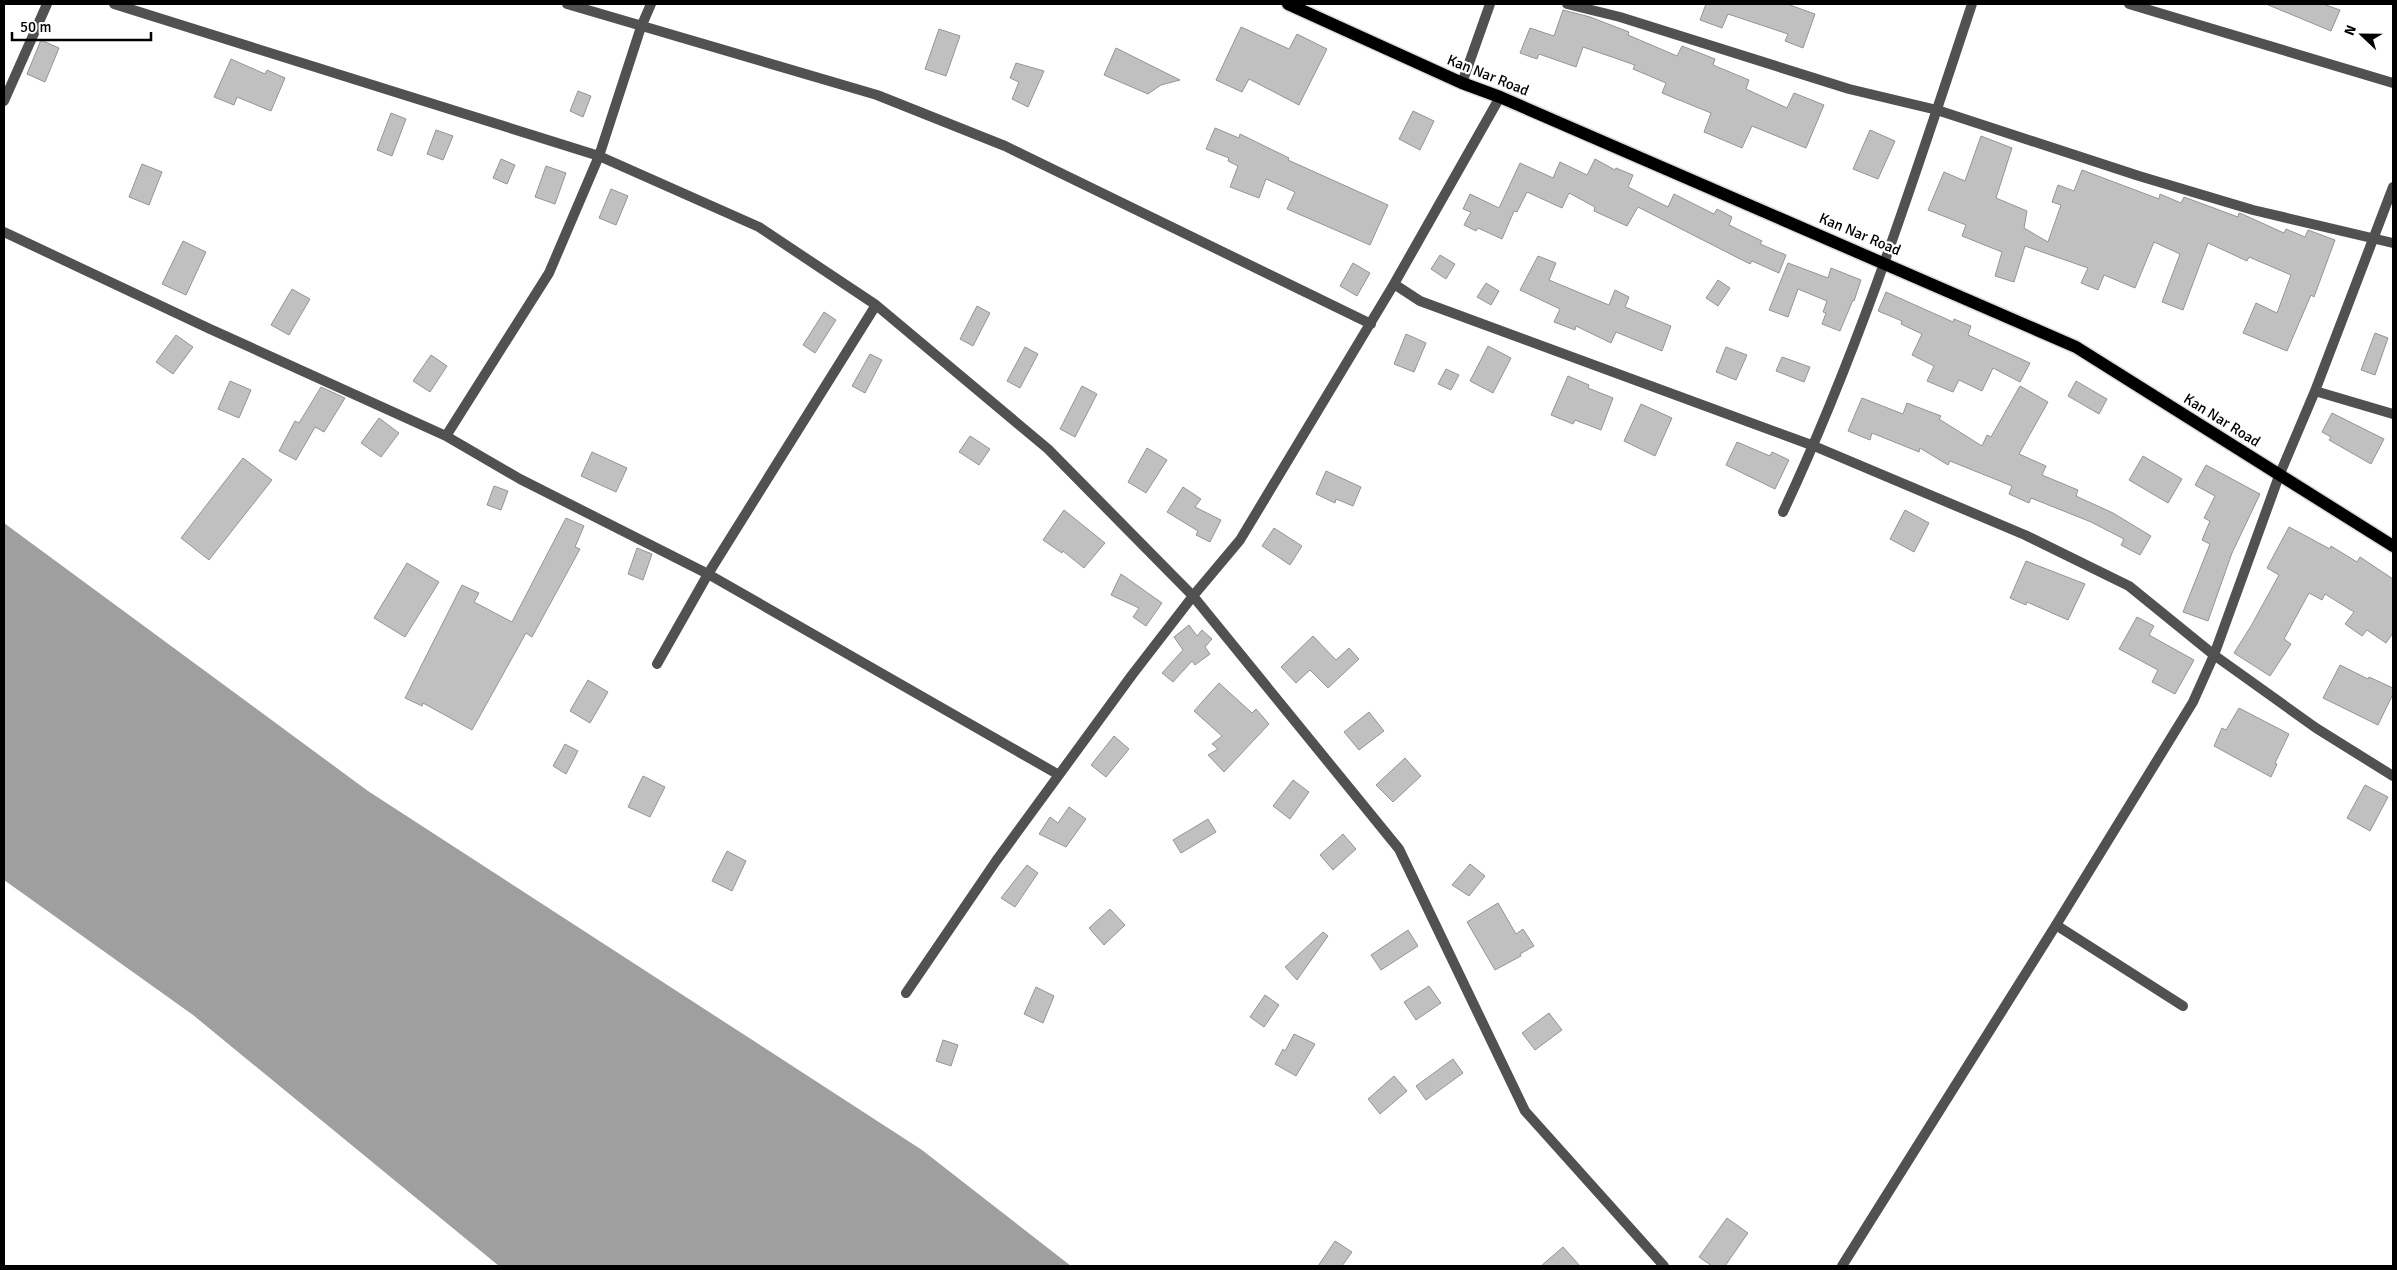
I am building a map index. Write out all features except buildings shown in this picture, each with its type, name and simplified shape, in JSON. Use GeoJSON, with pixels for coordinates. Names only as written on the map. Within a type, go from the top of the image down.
{"type":"FeatureCollection","features":[{"type":"Feature","properties":{"kind":"main road","name":"Kan Nar Road"},"geometry":{"type":"LineString","coordinates":[[1288,4],[1462,83],[1500,97],[2076,347],[2393,546]]}},
{"type":"Feature","properties":{"kind":"street"},"geometry":{"type":"LineString","coordinates":[[4,101],[47,4]]}},
{"type":"Feature","properties":{"kind":"street"},"geometry":{"type":"LineString","coordinates":[[114,4],[599,156],[759,227],[876,306],[1048,450],[1193,596],[1399,849],[1525,1111],[1664,1266]]}},
{"type":"Feature","properties":{"kind":"street"},"geometry":{"type":"LineString","coordinates":[[567,4],[877,94],[996,143],[1371,324]]}},
{"type":"Feature","properties":{"kind":"street"},"geometry":{"type":"LineString","coordinates":[[446,436],[549,273],[599,156],[641,27],[651,4]]}},
{"type":"Feature","properties":{"kind":"street"},"geometry":{"type":"LineString","coordinates":[[1462,83],[1490,4]]}},
{"type":"Feature","properties":{"kind":"street"},"geometry":{"type":"LineString","coordinates":[[1566,4],[1620,17],[1849,89],[1937,110],[2139,176],[2243,207],[2393,243]]}},
{"type":"Feature","properties":{"kind":"street"},"geometry":{"type":"LineString","coordinates":[[1783,512],[1814,446],[1886,263],[1972,4]]}},
{"type":"Feature","properties":{"kind":"street"},"geometry":{"type":"LineString","coordinates":[[2129,4],[2393,82]]}},
{"type":"Feature","properties":{"kind":"street"},"geometry":{"type":"LineString","coordinates":[[906,993],[996,861],[1059,775],[1193,596],[1240,540],[1371,324],[1500,97]]}},
{"type":"Feature","properties":{"kind":"street"},"geometry":{"type":"LineString","coordinates":[[1842,1266],[2056,925],[2192,702],[2214,655],[2279,476],[2315,391],[2393,187]]}},
{"type":"Feature","properties":{"kind":"street"},"geometry":{"type":"LineString","coordinates":[[4,232],[210,329],[446,436],[520,478],[708,574],[1059,775]]}},
{"type":"Feature","properties":{"kind":"street"},"geometry":{"type":"LineString","coordinates":[[1394,284],[1420,301],[1814,446],[2025,535],[2129,586],[2214,655],[2316,728],[2393,776]]}},
{"type":"Feature","properties":{"kind":"street"},"geometry":{"type":"LineString","coordinates":[[657,664],[708,574],[876,306]]}},
{"type":"Feature","properties":{"kind":"street"},"geometry":{"type":"LineString","coordinates":[[2315,391],[2393,414]]}},
{"type":"Feature","properties":{"kind":"street"},"geometry":{"type":"LineString","coordinates":[[2056,925],[2183,1006]]}},
{"type":"Feature","properties":{"kind":"shaded area"},"geometry":{"type":"Polygon","coordinates":[[[4,523],[368,791],[922,1150],[1071,1266],[499,1266],[193,1015],[4,880],[4,523]]]}}]}
